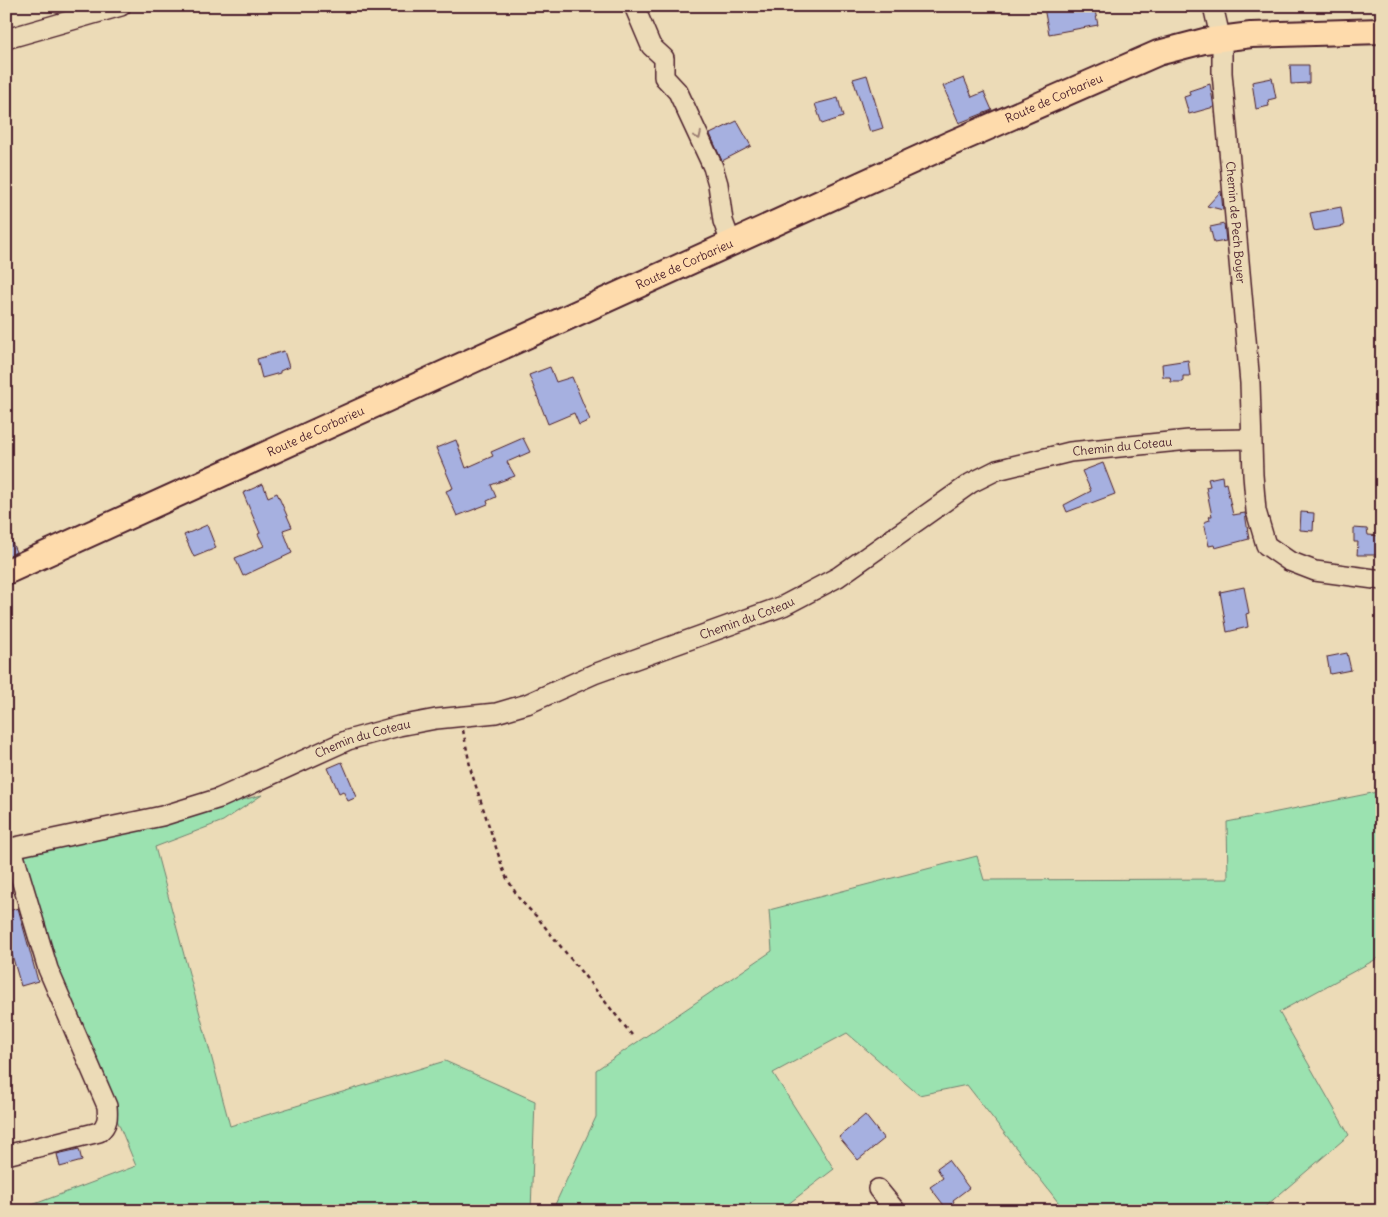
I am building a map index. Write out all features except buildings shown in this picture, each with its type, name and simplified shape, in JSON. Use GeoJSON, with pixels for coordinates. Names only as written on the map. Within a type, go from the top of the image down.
{"type":"FeatureCollection","features":[{"type":"Feature","properties":{"kind":"main road","name":"Route de Corbarieu"},"geometry":{"type":"LineString","coordinates":[[6,572],[1117,70],[1158,54],[1220,38],[1251,35],[1382,31]]}},
{"type":"Feature","properties":{"kind":"street"},"geometry":{"type":"LineString","coordinates":[[6,39],[121,6]]}},
{"type":"Feature","properties":{"kind":"street"},"geometry":{"type":"LineString","coordinates":[[634,6],[651,46],[664,58],[664,77],[678,92],[713,167],[718,184],[723,221],[737,241]]}},
{"type":"Feature","properties":{"kind":"street","name":"Chemin de Pech Boyer"},"geometry":{"type":"LineString","coordinates":[[1213,6],[1220,38],[1250,383],[1252,410],[1250,439]]}},
{"type":"Feature","properties":{"kind":"street"},"geometry":{"type":"LineString","coordinates":[[730,200],[737,241]]}},
{"type":"Feature","properties":{"kind":"street"},"geometry":{"type":"LineString","coordinates":[[1250,439],[1256,511],[1266,545],[1289,561],[1315,571],[1382,580]]}},
{"type":"Feature","properties":{"kind":"street","name":"Chemin du Coteau"},"geometry":{"type":"LineString","coordinates":[[9,849],[162,816],[220,798],[348,740],[399,726],[460,716],[496,713],[527,704],[594,674],[783,606],[838,577],[971,483],[997,470],[1070,452],[1189,440],[1250,439]]}},
{"type":"Feature","properties":{"kind":"street"},"geometry":{"type":"LineString","coordinates":[[6,1155],[99,1132],[105,1127],[108,1118],[107,1106],[48,969],[9,849]]}},
{"type":"Feature","properties":{"kind":"street"},"geometry":{"type":"LineString","coordinates":[[878,1189],[896,1211]]}},
{"type":"Feature","properties":{"kind":"path"},"geometry":{"type":"LineString","coordinates":[[460,716],[470,771],[505,875],[520,900],[537,917],[632,1035]]}},
{"type":"Feature","properties":{"kind":"green space"},"geometry":{"type":"Polygon","coordinates":[[[1382,791],[1382,956],[1279,1012],[1349,1135],[1260,1211],[1065,1211],[967,1085],[919,1095],[847,1033],[773,1073],[834,1169],[779,1211],[552,1211],[596,1117],[596,1070],[772,951],[769,910],[977,856],[984,880],[1228,879],[1227,822],[1382,791]]]}},
{"type":"Feature","properties":{"kind":"green space"},"geometry":{"type":"Polygon","coordinates":[[[262,795],[223,821],[155,847],[230,1126],[445,1061],[535,1101],[531,1211],[16,1211],[136,1166],[63,989],[23,854],[262,795]]]}}]}
